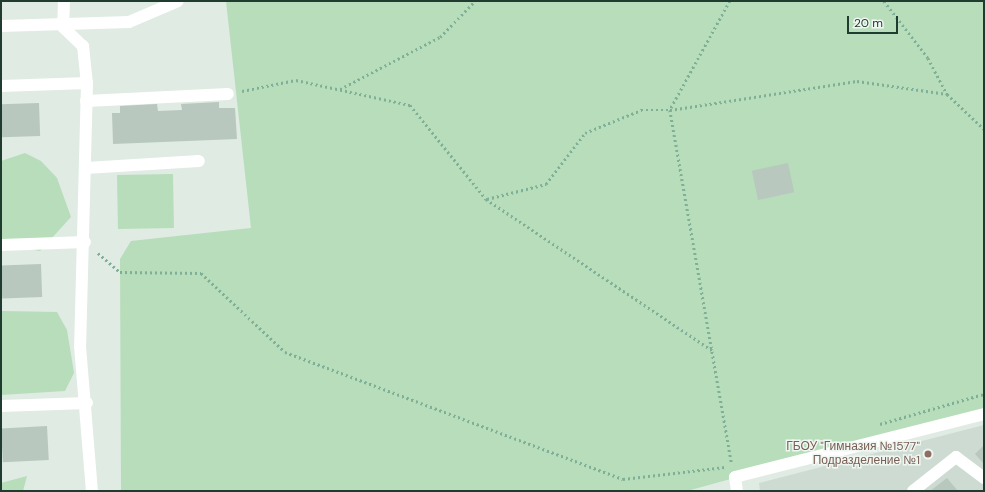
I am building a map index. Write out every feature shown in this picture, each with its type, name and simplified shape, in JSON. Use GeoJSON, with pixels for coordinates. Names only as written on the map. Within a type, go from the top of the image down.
{"type":"FeatureCollection","features":[{"type":"Feature","properties":{"kind":"street"},"geometry":{"type":"LineString","coordinates":[[62,27],[64,1]]}},
{"type":"Feature","properties":{"kind":"street"},"geometry":{"type":"LineString","coordinates":[[1,26],[62,27],[129,22],[178,1]]}},
{"type":"Feature","properties":{"kind":"street"},"geometry":{"type":"LineString","coordinates":[[62,27],[83,46],[87,83],[85,242],[80,346],[87,403],[92,491]]}},
{"type":"Feature","properties":{"kind":"street"},"geometry":{"type":"LineString","coordinates":[[1,86],[87,83]]}},
{"type":"Feature","properties":{"kind":"street"},"geometry":{"type":"LineString","coordinates":[[86,101],[228,94]]}},
{"type":"Feature","properties":{"kind":"street"},"geometry":{"type":"LineString","coordinates":[[86,168],[199,161]]}},
{"type":"Feature","properties":{"kind":"street"},"geometry":{"type":"LineString","coordinates":[[1,245],[85,242]]}},
{"type":"Feature","properties":{"kind":"street"},"geometry":{"type":"LineString","coordinates":[[1,406],[87,403]]}},
{"type":"Feature","properties":{"kind":"street"},"geometry":{"type":"LineString","coordinates":[[736,491],[735,477],[984,414]]}},
{"type":"Feature","properties":{"kind":"street"},"geometry":{"type":"LineString","coordinates":[[913,491],[956,457],[984,478]]}},
{"type":"Feature","properties":{"kind":"path"},"geometry":{"type":"LineString","coordinates":[[340,90],[440,37],[475,1]]}},
{"type":"Feature","properties":{"kind":"path"},"geometry":{"type":"LineString","coordinates":[[85,242],[120,272],[200,273],[284,352],[623,478],[732,466],[670,110],[730,1]]}},
{"type":"Feature","properties":{"kind":"path"},"geometry":{"type":"LineString","coordinates":[[884,1],[928,58],[947,94],[984,128]]}},
{"type":"Feature","properties":{"kind":"path"},"geometry":{"type":"LineString","coordinates":[[228,94],[296,80],[410,105],[486,199],[713,351]]}},
{"type":"Feature","properties":{"kind":"path"},"geometry":{"type":"LineString","coordinates":[[486,199],[546,184],[585,133],[641,110],[670,110],[857,81],[947,94]]}},
{"type":"Feature","properties":{"kind":"shaded area","name":"ГБОУ \"Гимназия №1577\" Подразделение №1"},"geometry":{"type":"Polygon","coordinates":[[[984,425],[984,491],[760,491],[759,483],[984,425]]]}},
{"type":"Feature","properties":{"kind":"green space"},"geometry":{"type":"Polygon","coordinates":[[[226,1],[984,1],[984,409],[687,491],[121,491],[120,259],[131,241],[251,228],[226,1]]]}},
{"type":"Feature","properties":{"kind":"green space"},"geometry":{"type":"Polygon","coordinates":[[[25,153],[41,161],[57,178],[71,217],[40,251],[1,244],[1,161],[25,153]]]}},
{"type":"Feature","properties":{"kind":"green space"},"geometry":{"type":"Polygon","coordinates":[[[173,174],[174,228],[118,229],[117,175],[173,174]]]}},
{"type":"Feature","properties":{"kind":"green space"},"geometry":{"type":"Polygon","coordinates":[[[1,311],[57,312],[67,330],[74,373],[65,391],[1,395],[1,311]]]}},
{"type":"Feature","properties":{"kind":"green space"},"geometry":{"type":"Polygon","coordinates":[[[27,476],[23,491],[1,491],[1,483],[27,476]]]}},
{"type":"Feature","properties":{"kind":"building"},"geometry":{"type":"Polygon","coordinates":[[[219,102],[219,108],[235,108],[237,139],[113,144],[112,113],[120,113],[120,106],[157,104],[158,111],[182,110],[181,104],[219,102]]]}},
{"type":"Feature","properties":{"kind":"building"},"geometry":{"type":"Polygon","coordinates":[[[39,103],[40,136],[2,137],[1,104],[39,103]]]}},
{"type":"Feature","properties":{"kind":"building"},"geometry":{"type":"Polygon","coordinates":[[[788,163],[794,192],[758,200],[752,171],[788,163]]]}},
{"type":"Feature","properties":{"kind":"building"},"geometry":{"type":"Polygon","coordinates":[[[41,264],[42,297],[2,298],[1,265],[41,264]]]}},
{"type":"Feature","properties":{"kind":"building"},"geometry":{"type":"Polygon","coordinates":[[[47,426],[49,460],[3,462],[1,428],[47,426]]]}},
{"type":"Feature","properties":{"kind":"building"},"geometry":{"type":"Polygon","coordinates":[[[984,445],[984,464],[975,454],[984,445]]]}},
{"type":"Feature","properties":{"kind":"building"},"geometry":{"type":"Polygon","coordinates":[[[947,478],[958,491],[930,491],[947,478]]]}},
{"type":"Feature","properties":{"kind":"place","name":"ГБОУ \"Гимназия №1577\" Подразделение №1"},"geometry":{"type":"Point","coordinates":[928,454]}}]}
